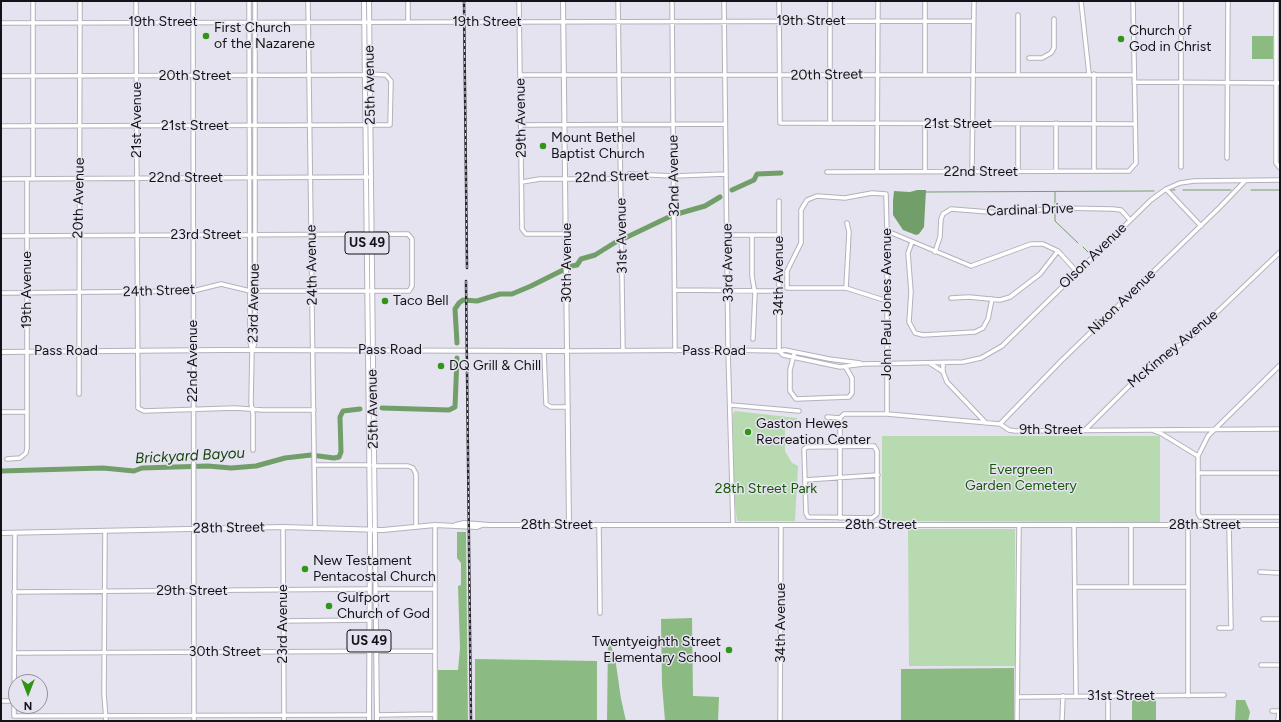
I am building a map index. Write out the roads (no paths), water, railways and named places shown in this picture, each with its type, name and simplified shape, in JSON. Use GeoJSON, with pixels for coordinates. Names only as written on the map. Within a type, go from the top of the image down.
{"type":"FeatureCollection","features":[{"type":"Feature","properties":{"kind":"main road","name":"25th Avenue"},"geometry":{"type":"LineString","coordinates":[[364,1],[366,22],[368,125],[370,350],[372,466],[375,529],[377,721]]}},
{"type":"Feature","properties":{"kind":"main road","name":"25th Avenue"},"geometry":{"type":"LineString","coordinates":[[366,22],[368,1]]}},
{"type":"Feature","properties":{"kind":"main road","name":"30th Avenue"},"geometry":{"type":"LineString","coordinates":[[563,1],[567,234],[569,525]]}},
{"type":"Feature","properties":{"kind":"main road","name":"Pass Road"},"geometry":{"type":"LineString","coordinates":[[1,352],[252,350],[567,351]]}},
{"type":"Feature","properties":{"kind":"main road","name":"25th Avenue"},"geometry":{"type":"LineString","coordinates":[[369,721],[369,589],[372,466]]}},
{"type":"Feature","properties":{"kind":"main road","name":"28th Street"},"geometry":{"type":"LineString","coordinates":[[1,533],[283,527],[375,529],[435,525],[456,525],[461,528],[477,528],[482,525],[1280,525]]}},
{"type":"Feature","properties":{"kind":"street"},"geometry":{"type":"LineString","coordinates":[[33,1],[33,178]]}},
{"type":"Feature","properties":{"kind":"street","name":"20th Avenue"},"geometry":{"type":"LineString","coordinates":[[79,394],[78,235],[80,1]]}},
{"type":"Feature","properties":{"kind":"street","name":"21st Avenue"},"geometry":{"type":"LineString","coordinates":[[136,1],[138,407],[144,412],[193,411]]}},
{"type":"Feature","properties":{"kind":"street","name":"22nd Avenue"},"geometry":{"type":"LineString","coordinates":[[193,1],[194,721]]}},
{"type":"Feature","properties":{"kind":"street","name":"23rd Avenue"},"geometry":{"type":"LineString","coordinates":[[249,1],[250,342],[252,350]]}},
{"type":"Feature","properties":{"kind":"street","name":"23rd Avenue"},"geometry":{"type":"LineString","coordinates":[[252,350],[255,342],[255,1]]}},
{"type":"Feature","properties":{"kind":"street","name":"24th Avenue"},"geometry":{"type":"LineString","coordinates":[[308,1],[315,528]]}},
{"type":"Feature","properties":{"kind":"street"},"geometry":{"type":"LineString","coordinates":[[408,1],[408,22]]}},
{"type":"Feature","properties":{"kind":"street","name":"29th Avenue"},"geometry":{"type":"LineString","coordinates":[[519,1],[522,229],[526,234],[567,234]]}},
{"type":"Feature","properties":{"kind":"street","name":"31st Avenue"},"geometry":{"type":"LineString","coordinates":[[618,1],[623,351]]}},
{"type":"Feature","properties":{"kind":"street","name":"32nd Avenue"},"geometry":{"type":"LineString","coordinates":[[672,1],[675,350]]}},
{"type":"Feature","properties":{"kind":"street","name":"33rd Avenue"},"geometry":{"type":"LineString","coordinates":[[724,1],[729,290],[728,350],[731,405],[733,525]]}},
{"type":"Feature","properties":{"kind":"street"},"geometry":{"type":"LineString","coordinates":[[779,1],[780,75]]}},
{"type":"Feature","properties":{"kind":"street"},"geometry":{"type":"LineString","coordinates":[[830,1],[830,123]]}},
{"type":"Feature","properties":{"kind":"street"},"geometry":{"type":"LineString","coordinates":[[877,172],[878,1]]}},
{"type":"Feature","properties":{"kind":"street"},"geometry":{"type":"LineString","coordinates":[[925,1],[925,74]]}},
{"type":"Feature","properties":{"kind":"street"},"geometry":{"type":"LineString","coordinates":[[972,172],[974,1]]}},
{"type":"Feature","properties":{"kind":"street"},"geometry":{"type":"LineString","coordinates":[[1081,1],[1088,74]]}},
{"type":"Feature","properties":{"kind":"street"},"geometry":{"type":"LineString","coordinates":[[1133,1],[1135,124]]}},
{"type":"Feature","properties":{"kind":"street"},"geometry":{"type":"LineString","coordinates":[[1181,1],[1181,167]]}},
{"type":"Feature","properties":{"kind":"street"},"geometry":{"type":"LineString","coordinates":[[1228,1],[1228,158]]}},
{"type":"Feature","properties":{"kind":"street"},"geometry":{"type":"LineString","coordinates":[[1276,1],[1278,83],[1276,163],[1279,168]]}},
{"type":"Feature","properties":{"kind":"street"},"geometry":{"type":"LineString","coordinates":[[1018,15],[1018,74]]}},
{"type":"Feature","properties":{"kind":"street"},"geometry":{"type":"LineString","coordinates":[[1029,58],[1042,58],[1051,53],[1054,48],[1054,19]]}},
{"type":"Feature","properties":{"kind":"street","name":"19th Street"},"geometry":{"type":"LineString","coordinates":[[1,23],[973,21]]}},
{"type":"Feature","properties":{"kind":"street"},"geometry":{"type":"LineString","coordinates":[[1094,74],[1094,171]]}},
{"type":"Feature","properties":{"kind":"street","name":"20th Street"},"geometry":{"type":"LineString","coordinates":[[1,76],[386,75],[391,81],[390,125]]}},
{"type":"Feature","properties":{"kind":"street","name":"20th Street"},"geometry":{"type":"LineString","coordinates":[[520,75],[1134,75]]}},
{"type":"Feature","properties":{"kind":"street","name":"21st Street"},"geometry":{"type":"LineString","coordinates":[[780,75],[780,123],[1135,124]]}},
{"type":"Feature","properties":{"kind":"street"},"geometry":{"type":"LineString","coordinates":[[1134,82],[1278,83]]}},
{"type":"Feature","properties":{"kind":"street"},"geometry":{"type":"LineString","coordinates":[[521,125],[725,124]]}},
{"type":"Feature","properties":{"kind":"street"},"geometry":{"type":"LineString","coordinates":[[925,124],[925,172]]}},
{"type":"Feature","properties":{"kind":"street"},"geometry":{"type":"LineString","coordinates":[[1018,124],[1018,172]]}},
{"type":"Feature","properties":{"kind":"street"},"geometry":{"type":"LineString","coordinates":[[1056,124],[1056,171]]}},
{"type":"Feature","properties":{"kind":"street","name":"22nd Street"},"geometry":{"type":"LineString","coordinates":[[827,172],[1129,171],[1136,164],[1135,124]]}},
{"type":"Feature","properties":{"kind":"street","name":"21st Street"},"geometry":{"type":"LineString","coordinates":[[1,126],[390,125]]}},
{"type":"Feature","properties":{"kind":"street"},"geometry":{"type":"LineString","coordinates":[[647,125],[647,130]]}},
{"type":"Feature","properties":{"kind":"street","name":"22nd Street"},"geometry":{"type":"LineString","coordinates":[[522,182],[540,179],[621,178],[630,174],[674,176],[726,174]]}},
{"type":"Feature","properties":{"kind":"street","name":"22nd Street"},"geometry":{"type":"LineString","coordinates":[[1,179],[368,177]]}},
{"type":"Feature","properties":{"kind":"street","name":"19th Avenue"},"geometry":{"type":"LineString","coordinates":[[7,459],[20,458],[26,453],[28,178]]}},
{"type":"Feature","properties":{"kind":"street","name":"Olson Avenue"},"geometry":{"type":"LineString","coordinates":[[863,364],[943,363],[972,360],[990,354],[1002,346],[1130,220],[1166,189],[1180,183],[1194,181],[1280,180]]}},
{"type":"Feature","properties":{"kind":"street","name":"Nixon Avenue"},"geometry":{"type":"LineString","coordinates":[[1000,424],[1061,361],[1201,226],[1245,181]]}},
{"type":"Feature","properties":{"kind":"street"},"geometry":{"type":"LineString","coordinates":[[1166,189],[1201,226]]}},
{"type":"Feature","properties":{"kind":"street","name":"John Paul Jones Avenue"},"geometry":{"type":"LineString","coordinates":[[846,288],[787,288],[787,271],[801,243],[803,234],[801,210],[807,200],[817,196],[845,198],[872,193],[886,194],[888,363],[887,414]]}},
{"type":"Feature","properties":{"kind":"street","name":"34th Avenue"},"geometry":{"type":"LineString","coordinates":[[779,201],[779,352]]}},
{"type":"Feature","properties":{"kind":"street","name":"Cardinal Drive"},"geometry":{"type":"LineString","coordinates":[[935,252],[940,237],[941,219],[944,214],[952,209],[1002,213],[1060,208],[1113,209],[1121,210],[1130,220]]}},
{"type":"Feature","properties":{"kind":"street"},"geometry":{"type":"LineString","coordinates":[[847,224],[846,288],[887,301]]}},
{"type":"Feature","properties":{"kind":"street"},"geometry":{"type":"LineString","coordinates":[[887,231],[971,266],[1032,244],[1043,244],[1058,252],[1076,272]]}},
{"type":"Feature","properties":{"kind":"street","name":"23rd Street"},"geometry":{"type":"LineString","coordinates":[[1,236],[408,234],[410,236],[411,289]]}},
{"type":"Feature","properties":{"kind":"street"},"geometry":{"type":"LineString","coordinates":[[728,235],[779,235]]}},
{"type":"Feature","properties":{"kind":"street"},"geometry":{"type":"LineString","coordinates":[[752,235],[752,276],[754,290],[753,339]]}},
{"type":"Feature","properties":{"kind":"street"},"geometry":{"type":"LineString","coordinates":[[912,242],[908,254],[910,292],[909,322],[915,332],[923,335],[974,332],[982,328],[988,319],[992,299]]}},
{"type":"Feature","properties":{"kind":"street"},"geometry":{"type":"LineString","coordinates":[[951,298],[970,297],[1005,299],[1020,291],[1040,274],[1058,252]]}},
{"type":"Feature","properties":{"kind":"street","name":"McKinney Avenue"},"geometry":{"type":"LineString","coordinates":[[1085,430],[1145,370],[1191,337],[1280,252]]}},
{"type":"Feature","properties":{"kind":"street","name":"24th Street"},"geometry":{"type":"LineString","coordinates":[[1,293],[193,292],[221,284],[250,291],[409,291],[411,289]]}},
{"type":"Feature","properties":{"kind":"street"},"geometry":{"type":"LineString","coordinates":[[675,290],[779,290]]}},
{"type":"Feature","properties":{"kind":"street"},"geometry":{"type":"LineString","coordinates":[[252,350],[253,450]]}},
{"type":"Feature","properties":{"kind":"street","name":"Pass Road"},"geometry":{"type":"LineString","coordinates":[[567,351],[728,350],[779,352],[784,350],[863,364]]}},
{"type":"Feature","properties":{"kind":"street"},"geometry":{"type":"LineString","coordinates":[[544,351],[546,404],[551,407],[568,407]]}},
{"type":"Feature","properties":{"kind":"street"},"geometry":{"type":"LineString","coordinates":[[779,352],[783,355],[831,366],[863,364]]}},
{"type":"Feature","properties":{"kind":"street"},"geometry":{"type":"LineString","coordinates":[[794,352],[790,370],[791,394],[796,399],[849,397],[852,392],[852,378],[845,366]]}},
{"type":"Feature","properties":{"kind":"street"},"geometry":{"type":"LineString","coordinates":[[818,363],[819,357]]}},
{"type":"Feature","properties":{"kind":"street"},"geometry":{"type":"LineString","coordinates":[[928,363],[943,372]]}},
{"type":"Feature","properties":{"kind":"street"},"geometry":{"type":"LineString","coordinates":[[943,363],[943,372],[951,387],[986,423]]}},
{"type":"Feature","properties":{"kind":"street"},"geometry":{"type":"LineString","coordinates":[[1280,365],[1208,436],[1198,456],[1198,513],[1200,517],[1280,517]]}},
{"type":"Feature","properties":{"kind":"street"},"geometry":{"type":"LineString","coordinates":[[731,405],[799,412]]}},
{"type":"Feature","properties":{"kind":"street"},"geometry":{"type":"LineString","coordinates":[[193,411],[252,409],[314,410]]}},
{"type":"Feature","properties":{"kind":"street"},"geometry":{"type":"LineString","coordinates":[[1,412],[27,412]]}},
{"type":"Feature","properties":{"kind":"street","name":"9th Street"},"geometry":{"type":"LineString","coordinates":[[827,417],[840,418],[844,414],[887,414],[1000,424],[1009,430],[1015,431],[1280,429]]}},
{"type":"Feature","properties":{"kind":"street"},"geometry":{"type":"LineString","coordinates":[[840,418],[840,518]]}},
{"type":"Feature","properties":{"kind":"street"},"geometry":{"type":"LineString","coordinates":[[1150,429],[1162,434],[1198,456]]}},
{"type":"Feature","properties":{"kind":"street"},"geometry":{"type":"LineString","coordinates":[[840,446],[874,446],[878,451],[877,514],[872,518],[811,518],[806,516],[804,449],[807,447],[840,446]]}},
{"type":"Feature","properties":{"kind":"street"},"geometry":{"type":"LineString","coordinates":[[314,464],[408,466],[413,468],[416,474],[416,527]]}},
{"type":"Feature","properties":{"kind":"street"},"geometry":{"type":"LineString","coordinates":[[1198,473],[1280,473]]}},
{"type":"Feature","properties":{"kind":"street"},"geometry":{"type":"LineString","coordinates":[[805,480],[878,475]]}},
{"type":"Feature","properties":{"kind":"street"},"geometry":{"type":"LineString","coordinates":[[435,525],[435,721]]}},
{"type":"Feature","properties":{"kind":"street"},"geometry":{"type":"LineString","coordinates":[[599,525],[600,613]]}},
{"type":"Feature","properties":{"kind":"street","name":"34th Avenue"},"geometry":{"type":"LineString","coordinates":[[780,721],[781,525]]}},
{"type":"Feature","properties":{"kind":"street"},"geometry":{"type":"LineString","coordinates":[[1074,525],[1076,696]]}},
{"type":"Feature","properties":{"kind":"street"},"geometry":{"type":"LineString","coordinates":[[1131,525],[1131,587]]}},
{"type":"Feature","properties":{"kind":"street"},"geometry":{"type":"LineString","coordinates":[[1188,525],[1188,696]]}},
{"type":"Feature","properties":{"kind":"street"},"geometry":{"type":"LineString","coordinates":[[1219,628],[1231,628],[1229,525]]}},
{"type":"Feature","properties":{"kind":"street"},"geometry":{"type":"LineString","coordinates":[[1018,721],[1019,526]]}},
{"type":"Feature","properties":{"kind":"street","name":"23rd Avenue"},"geometry":{"type":"LineString","coordinates":[[283,527],[284,721]]}},
{"type":"Feature","properties":{"kind":"street"},"geometry":{"type":"LineString","coordinates":[[105,531],[104,653],[106,721]]}},
{"type":"Feature","properties":{"kind":"street"},"geometry":{"type":"LineString","coordinates":[[14,674],[15,533]]}},
{"type":"Feature","properties":{"kind":"street"},"geometry":{"type":"LineString","coordinates":[[1260,572],[1280,573]]}},
{"type":"Feature","properties":{"kind":"street"},"geometry":{"type":"LineString","coordinates":[[1075,587],[1188,587]]}},
{"type":"Feature","properties":{"kind":"street","name":"29th Street"},"geometry":{"type":"LineString","coordinates":[[14,592],[369,589]]}},
{"type":"Feature","properties":{"kind":"street"},"geometry":{"type":"LineString","coordinates":[[376,589],[435,589]]}},
{"type":"Feature","properties":{"kind":"street"},"geometry":{"type":"LineString","coordinates":[[1263,619],[1280,619]]}},
{"type":"Feature","properties":{"kind":"street"},"geometry":{"type":"LineString","coordinates":[[284,621],[369,620]]}},
{"type":"Feature","properties":{"kind":"street","name":"30th Street"},"geometry":{"type":"LineString","coordinates":[[14,653],[435,651]]}},
{"type":"Feature","properties":{"kind":"street"},"geometry":{"type":"LineString","coordinates":[[1261,665],[1280,665]]}},
{"type":"Feature","properties":{"kind":"street","name":"31st Street"},"geometry":{"type":"LineString","coordinates":[[1018,697],[1224,695]]}},
{"type":"Feature","properties":{"kind":"street"},"geometry":{"type":"LineString","coordinates":[[1062,721],[1063,696]]}},
{"type":"Feature","properties":{"kind":"street"},"geometry":{"type":"LineString","coordinates":[[1108,696],[1108,721]]}},
{"type":"Feature","properties":{"kind":"street"},"geometry":{"type":"LineString","coordinates":[[1272,711],[1279,711],[1278,721]]}},
{"type":"Feature","properties":{"kind":"street"},"geometry":{"type":"LineString","coordinates":[[14,714],[14,716],[369,715]]}},
{"type":"Feature","properties":{"kind":"street"},"geometry":{"type":"LineString","coordinates":[[377,715],[435,714]]}},
{"type":"Feature","properties":{"kind":"waterway","name":"Brickyard Bayou"},"geometry":{"type":"LineString","coordinates":[[732,190],[754,180],[757,174],[781,173]]}},
{"type":"Feature","properties":{"kind":"waterway"},"geometry":{"type":"LineString","coordinates":[[1183,190],[1231,190]]}},
{"type":"Feature","properties":{"kind":"waterway"},"geometry":{"type":"LineString","coordinates":[[1251,190],[1280,190]]}},
{"type":"Feature","properties":{"kind":"waterway"},"geometry":{"type":"LineString","coordinates":[[925,192],[1154,191]]}},
{"type":"Feature","properties":{"kind":"waterway"},"geometry":{"type":"LineString","coordinates":[[1055,192],[1055,204]]}},
{"type":"Feature","properties":{"kind":"waterway","name":"Brickyard Bayou"},"geometry":{"type":"LineString","coordinates":[[677,214],[705,206],[720,197]]}},
{"type":"Feature","properties":{"kind":"waterway"},"geometry":{"type":"LineString","coordinates":[[1055,213],[1055,221],[1078,243]]}},
{"type":"Feature","properties":{"kind":"waterway","name":"Brickyard Bayou"},"geometry":{"type":"LineString","coordinates":[[625,238],[671,216]]}},
{"type":"Feature","properties":{"kind":"waterway","name":"Brickyard Bayou"},"geometry":{"type":"LineString","coordinates":[[572,266],[577,265],[581,259],[595,255],[619,240]]}},
{"type":"Feature","properties":{"kind":"waterway"},"geometry":{"type":"LineString","coordinates":[[1083,247],[1090,254]]}},
{"type":"Feature","properties":{"kind":"waterway","name":"Brickyard Bayou"},"geometry":{"type":"LineString","coordinates":[[457,343],[455,309],[463,300],[477,301],[500,294],[512,294],[563,270]]}},
{"type":"Feature","properties":{"kind":"waterway","name":"Brickyard Bayou"},"geometry":{"type":"LineString","coordinates":[[382,408],[449,410],[455,407],[457,358]]}},
{"type":"Feature","properties":{"kind":"waterway","name":"Brickyard Bayou"},"geometry":{"type":"LineString","coordinates":[[1,471],[103,468],[134,471],[142,468],[208,466],[231,468],[256,466],[285,458],[311,455],[334,458],[339,457],[341,452],[340,417],[343,411],[360,409]]}},
{"type":"Feature","properties":{"kind":"railway"},"geometry":{"type":"LineString","coordinates":[[464,1],[467,268]]}},
{"type":"Feature","properties":{"kind":"railway"},"geometry":{"type":"LineString","coordinates":[[466,281],[471,721]]}},
{"type":"Feature","properties":{"kind":"place","name":"First Church of the Nazarene"},"geometry":{"type":"Point","coordinates":[206,36]}},
{"type":"Feature","properties":{"kind":"place","name":"Church of God in Christ"},"geometry":{"type":"Point","coordinates":[1121,39]}},
{"type":"Feature","properties":{"kind":"place","name":"Mount Bethel Baptist Church"},"geometry":{"type":"Point","coordinates":[543,146]}},
{"type":"Feature","properties":{"kind":"place","name":"Taco Bell"},"geometry":{"type":"Point","coordinates":[385,301]}},
{"type":"Feature","properties":{"kind":"place","name":"DQ Grill & Chill"},"geometry":{"type":"Point","coordinates":[441,366]}},
{"type":"Feature","properties":{"kind":"place","name":"Gaston Hewes Recreation Center"},"geometry":{"type":"Point","coordinates":[748,432]}},
{"type":"Feature","properties":{"kind":"place","name":"New Testament Pentacostal Church"},"geometry":{"type":"Point","coordinates":[305,569]}},
{"type":"Feature","properties":{"kind":"place","name":"Gulfport Church of God"},"geometry":{"type":"Point","coordinates":[329,606]}},
{"type":"Feature","properties":{"kind":"place","name":"Twentyeighth Street Elementary School"},"geometry":{"type":"Point","coordinates":[729,650]}},
{"type":"Feature","properties":{"kind":"park label","name":"Evergreen Garden Cemetery"},"geometry":{"type":"Point","coordinates":[1021,478]}},
{"type":"Feature","properties":{"kind":"park label","name":"28th Street Park"},"geometry":{"type":"Point","coordinates":[766,489]}}]}
